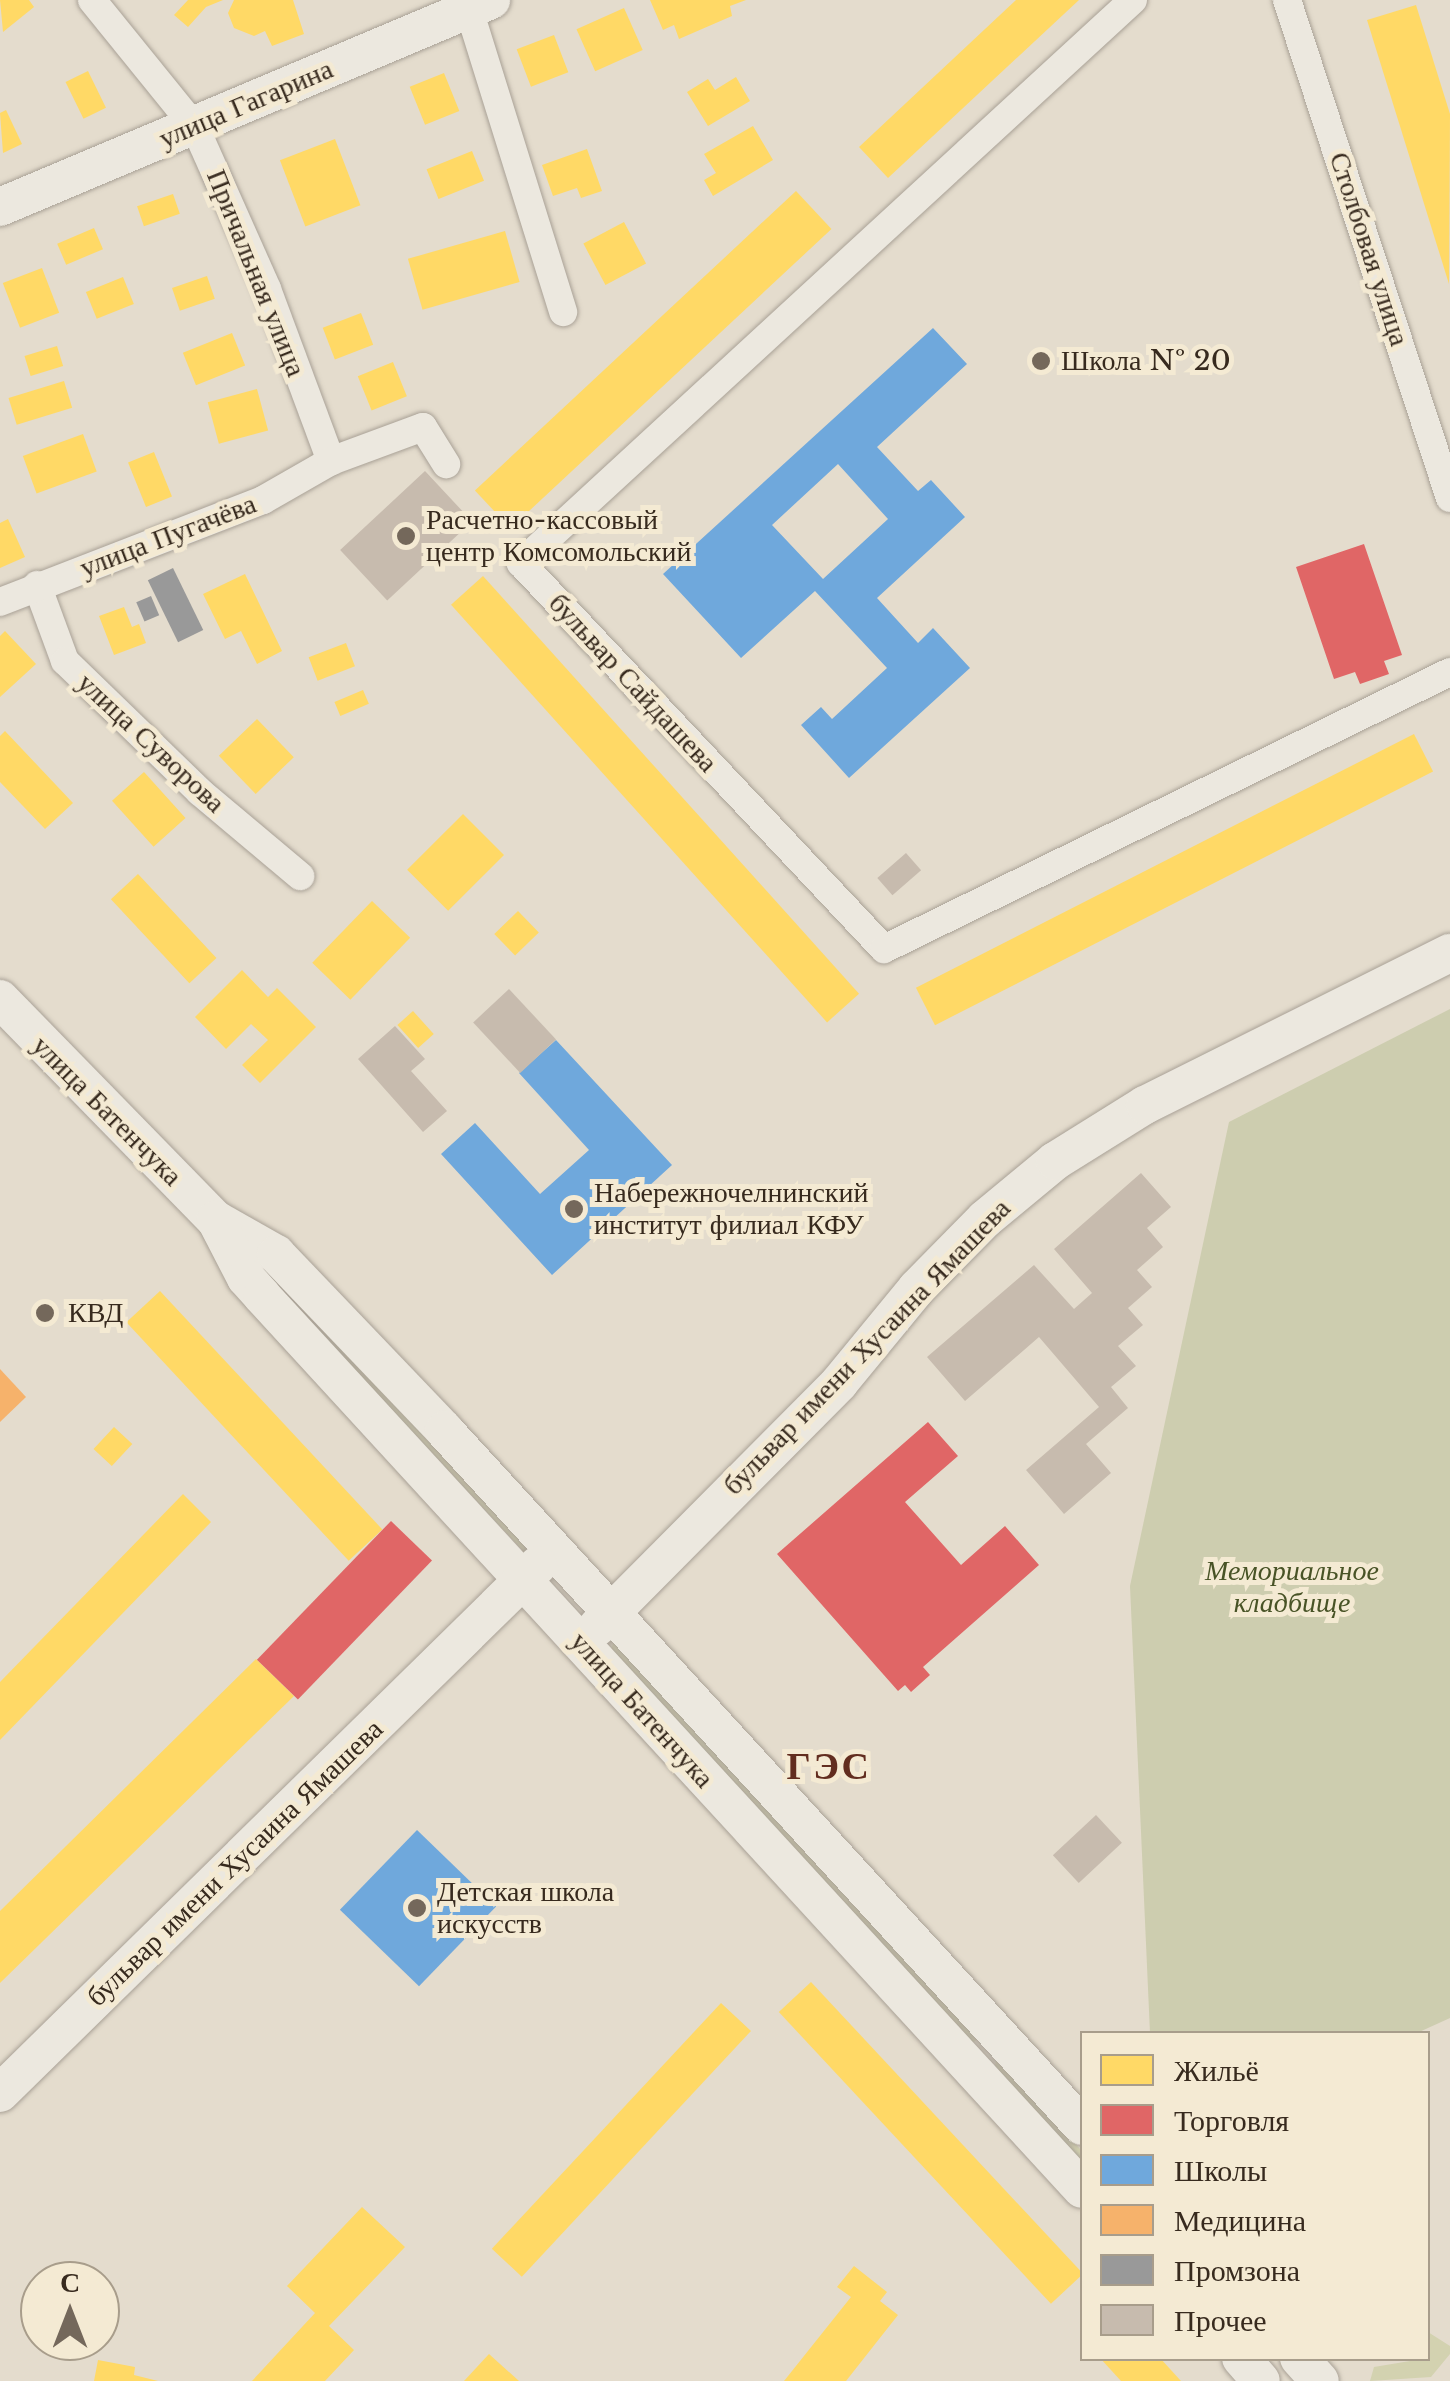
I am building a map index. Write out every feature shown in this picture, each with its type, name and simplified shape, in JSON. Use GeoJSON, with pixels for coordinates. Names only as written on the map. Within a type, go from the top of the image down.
{"type":"FeatureCollection","features":[{"type":"Feature","properties":{"kind":"main road","name":"улица Гагарина"},"geometry":{"type":"LineString","coordinates":[[0,208],[476,3]]}},
{"type":"Feature","properties":{"kind":"main road","name":"бульвар имени Хусаина Ямашева"},"geometry":{"type":"LineString","coordinates":[[581,1642],[838,1383],[918,1288],[984,1218],[1055,1161],[1145,1105],[1450,953]]}},
{"type":"Feature","properties":{"kind":"main road","name":"улица Батенчука"},"geometry":{"type":"LineString","coordinates":[[0,999],[216,1220],[276,1254],[614,1611],[816,1840],[1080,2124]]}},
{"type":"Feature","properties":{"kind":"main road","name":"улица Батенчука"},"geometry":{"type":"LineString","coordinates":[[216,1220],[246,1278],[1080,2187]]}},
{"type":"Feature","properties":{"kind":"main road","name":"бульвар имени Хусаина Ямашева"},"geometry":{"type":"LineString","coordinates":[[0,2093],[554,1550]]}},
{"type":"Feature","properties":{"kind":"main road"},"geometry":{"type":"LineString","coordinates":[[982,2081],[976,2065],[980,2055],[992,2050],[1014,2054]]}},
{"type":"Feature","properties":{"kind":"main road"},"geometry":{"type":"LineString","coordinates":[[1244,2361],[1261,2381]]}},
{"type":"Feature","properties":{"kind":"main road"},"geometry":{"type":"LineString","coordinates":[[1301,2361],[1320,2381]]}},
{"type":"Feature","properties":{"kind":"street","name":"Причальная улица"},"geometry":{"type":"LineString","coordinates":[[92,0],[195,127],[267,289],[331,460]]}},
{"type":"Feature","properties":{"kind":"street","name":"бульвар Сайдашева"},"geometry":{"type":"LineString","coordinates":[[1132,0],[521,563],[884,949],[1450,672]]}},
{"type":"Feature","properties":{"kind":"street","name":"Столбовая улица"},"geometry":{"type":"LineString","coordinates":[[1287,0],[1450,498]]}},
{"type":"Feature","properties":{"kind":"street"},"geometry":{"type":"LineString","coordinates":[[476,3],[563,312]]}},
{"type":"Feature","properties":{"kind":"street","name":"улица Пугачёва"},"geometry":{"type":"LineString","coordinates":[[0,602],[263,500],[331,460],[424,427],[446,464]]}},
{"type":"Feature","properties":{"kind":"street","name":"улица Суворова"},"geometry":{"type":"LineString","coordinates":[[37,585],[65,661],[200,792],[300,876]]}},
{"type":"Feature","properties":{"kind":"green space","name":"Мемориальное кладбище"},"geometry":{"type":"Polygon","coordinates":[[[1450,1009],[1450,2018],[1421,2031],[1150,2031],[1130,1586],[1229,1122],[1450,1009]]]}},
{"type":"Feature","properties":{"kind":"green space"},"geometry":{"type":"Polygon","coordinates":[[[266,1263],[528,1548],[524,1552],[260,1268],[266,1263]]]}},
{"type":"Feature","properties":{"kind":"green space"},"geometry":{"type":"Polygon","coordinates":[[[613,1643],[978,2039],[972,2043],[611,1651],[613,1643]]]}},
{"type":"Feature","properties":{"kind":"green space"},"geometry":{"type":"Polygon","coordinates":[[[996,2061],[1080,2149],[1080,2163],[994,2071],[996,2061]]]}},
{"type":"Feature","properties":{"kind":"green space"},"geometry":{"type":"Polygon","coordinates":[[[1430,2333],[1450,2346],[1450,2354],[1431,2377],[1370,2381],[1374,2367],[1430,2361],[1430,2333]]]}},
{"type":"Feature","properties":{"kind":"building: Жильё"},"geometry":{"type":"Polygon","coordinates":[[[0,0],[29,0],[34,7],[3,32],[0,0]]]}},
{"type":"Feature","properties":{"kind":"building: Жильё"},"geometry":{"type":"Polygon","coordinates":[[[188,0],[223,0],[206,7],[188,27],[174,15],[188,0]]]}},
{"type":"Feature","properties":{"kind":"building: Жильё"},"geometry":{"type":"Polygon","coordinates":[[[234,0],[293,0],[304,34],[272,46],[265,31],[254,36],[234,28],[228,13],[234,0]]]}},
{"type":"Feature","properties":{"kind":"building: Жильё"},"geometry":{"type":"Polygon","coordinates":[[[650,0],[746,0],[730,6],[732,16],[679,39],[674,25],[663,30],[650,0]]]}},
{"type":"Feature","properties":{"kind":"building: Жильё"},"geometry":{"type":"Polygon","coordinates":[[[1016,0],[1079,0],[888,178],[859,147],[1016,0]]]}},
{"type":"Feature","properties":{"kind":"building: Жильё"},"geometry":{"type":"Polygon","coordinates":[[[1416,5],[1450,114],[1449,284],[1367,20],[1416,5]]]}},
{"type":"Feature","properties":{"kind":"building: Жильё"},"geometry":{"type":"Polygon","coordinates":[[[624,8],[643,50],[595,71],[576,29],[624,8]]]}},
{"type":"Feature","properties":{"kind":"building: Жильё"},"geometry":{"type":"Polygon","coordinates":[[[554,35],[568,72],[531,87],[517,49],[554,35]]]}},
{"type":"Feature","properties":{"kind":"building: Жильё"},"geometry":{"type":"Polygon","coordinates":[[[88,71],[106,108],[84,119],[66,82],[88,71]]]}},
{"type":"Feature","properties":{"kind":"building: Жильё"},"geometry":{"type":"Polygon","coordinates":[[[444,73],[459,111],[425,125],[410,87],[444,73]]]}},
{"type":"Feature","properties":{"kind":"building: Жильё"},"geometry":{"type":"Polygon","coordinates":[[[736,77],[750,101],[708,126],[687,92],[708,79],[715,90],[736,77]]]}},
{"type":"Feature","properties":{"kind":"building: Жильё"},"geometry":{"type":"Polygon","coordinates":[[[6,110],[22,144],[3,153],[0,113],[6,110]]]}},
{"type":"Feature","properties":{"kind":"building: Жильё"},"geometry":{"type":"Polygon","coordinates":[[[753,126],[773,160],[713,196],[704,180],[716,173],[704,154],[753,126]]]}},
{"type":"Feature","properties":{"kind":"building: Жильё"},"geometry":{"type":"Polygon","coordinates":[[[335,139],[360,205],[305,226],[280,160],[335,139]]]}},
{"type":"Feature","properties":{"kind":"building: Жильё"},"geometry":{"type":"Polygon","coordinates":[[[587,149],[602,191],[581,198],[577,188],[553,196],[542,165],[587,149]]]}},
{"type":"Feature","properties":{"kind":"building: Жильё"},"geometry":{"type":"Polygon","coordinates":[[[472,151],[484,181],[439,199],[427,169],[472,151]]]}},
{"type":"Feature","properties":{"kind":"building: Жильё"},"geometry":{"type":"Polygon","coordinates":[[[796,191],[831,229],[510,528],[475,490],[796,191]]]}},
{"type":"Feature","properties":{"kind":"building: Жильё"},"geometry":{"type":"Polygon","coordinates":[[[173,194],[180,214],[144,226],[137,206],[173,194]]]}},
{"type":"Feature","properties":{"kind":"building: Жильё"},"geometry":{"type":"Polygon","coordinates":[[[624,222],[646,263],[605,285],[583,244],[624,222]]]}},
{"type":"Feature","properties":{"kind":"building: Жильё"},"geometry":{"type":"Polygon","coordinates":[[[94,228],[103,249],[66,265],[57,244],[94,228]]]}},
{"type":"Feature","properties":{"kind":"building: Жильё"},"geometry":{"type":"Polygon","coordinates":[[[505,231],[520,282],[423,310],[408,259],[505,231]]]}},
{"type":"Feature","properties":{"kind":"building: Жильё"},"geometry":{"type":"Polygon","coordinates":[[[42,268],[59,313],[20,328],[3,283],[42,268]]]}},
{"type":"Feature","properties":{"kind":"building: Жильё"},"geometry":{"type":"Polygon","coordinates":[[[207,276],[215,299],[180,311],[172,288],[207,276]]]}},
{"type":"Feature","properties":{"kind":"building: Жильё"},"geometry":{"type":"Polygon","coordinates":[[[123,277],[134,304],[97,319],[86,292],[123,277]]]}},
{"type":"Feature","properties":{"kind":"building: Жильё"},"geometry":{"type":"Polygon","coordinates":[[[361,313],[373,345],[335,359],[323,328],[361,313]]]}},
{"type":"Feature","properties":{"kind":"building: Жильё"},"geometry":{"type":"Polygon","coordinates":[[[232,333],[245,365],[196,385],[183,353],[232,333]]]}},
{"type":"Feature","properties":{"kind":"building: Жильё"},"geometry":{"type":"Polygon","coordinates":[[[57,346],[63,366],[31,376],[24,356],[57,346]]]}},
{"type":"Feature","properties":{"kind":"building: Жильё"},"geometry":{"type":"Polygon","coordinates":[[[393,362],[407,396],[372,411],[358,376],[393,362]]]}},
{"type":"Feature","properties":{"kind":"building: Жильё"},"geometry":{"type":"Polygon","coordinates":[[[64,381],[72,408],[17,425],[9,398],[64,381]]]}},
{"type":"Feature","properties":{"kind":"building: Жильё"},"geometry":{"type":"Polygon","coordinates":[[[257,389],[268,431],[219,444],[208,402],[257,389]]]}},
{"type":"Feature","properties":{"kind":"building: Жильё"},"geometry":{"type":"Polygon","coordinates":[[[83,434],[97,472],[37,493],[23,456],[83,434]]]}},
{"type":"Feature","properties":{"kind":"building: Жильё"},"geometry":{"type":"Polygon","coordinates":[[[154,452],[172,497],[146,507],[128,462],[154,452]]]}},
{"type":"Feature","properties":{"kind":"building: Жильё"},"geometry":{"type":"Polygon","coordinates":[[[8,519],[25,557],[0,568],[0,523],[8,519]]]}},
{"type":"Feature","properties":{"kind":"building: Жильё"},"geometry":{"type":"Polygon","coordinates":[[[245,574],[282,651],[257,664],[241,631],[225,639],[203,594],[245,574]]]}},
{"type":"Feature","properties":{"kind":"building: Жильё"},"geometry":{"type":"Polygon","coordinates":[[[483,576],[859,994],[827,1022],[451,605],[483,576]]]}},
{"type":"Feature","properties":{"kind":"building: Жильё"},"geometry":{"type":"Polygon","coordinates":[[[124,607],[132,627],[139,624],[146,643],[114,655],[99,616],[124,607]]]}},
{"type":"Feature","properties":{"kind":"building: Жильё"},"geometry":{"type":"Polygon","coordinates":[[[5,631],[36,664],[0,697],[0,636],[5,631]]]}},
{"type":"Feature","properties":{"kind":"building: Жильё"},"geometry":{"type":"Polygon","coordinates":[[[346,643],[355,666],[318,681],[309,657],[346,643]]]}},
{"type":"Feature","properties":{"kind":"building: Жильё"},"geometry":{"type":"Polygon","coordinates":[[[363,690],[369,704],[340,716],[334,702],[363,690]]]}},
{"type":"Feature","properties":{"kind":"building: Жильё"},"geometry":{"type":"Polygon","coordinates":[[[257,719],[294,757],[256,794],[219,756],[257,719]]]}},
{"type":"Feature","properties":{"kind":"building: Жильё"},"geometry":{"type":"Polygon","coordinates":[[[5,731],[73,803],[45,829],[0,782],[0,736],[5,731]]]}},
{"type":"Feature","properties":{"kind":"building: Жильё"},"geometry":{"type":"Polygon","coordinates":[[[1414,734],[1433,771],[935,1025],[916,988],[1414,734]]]}},
{"type":"Feature","properties":{"kind":"building: Жильё"},"geometry":{"type":"Polygon","coordinates":[[[144,772],[185,818],[154,847],[112,801],[144,772]]]}},
{"type":"Feature","properties":{"kind":"building: Жильё"},"geometry":{"type":"Polygon","coordinates":[[[463,814],[504,855],[448,911],[407,870],[463,814]]]}},
{"type":"Feature","properties":{"kind":"building: Жильё"},"geometry":{"type":"Polygon","coordinates":[[[138,874],[216,958],[189,983],[111,899],[138,874]]]}},
{"type":"Feature","properties":{"kind":"building: Жильё"},"geometry":{"type":"Polygon","coordinates":[[[372,901],[410,938],[350,1000],[312,963],[372,901]]]}},
{"type":"Feature","properties":{"kind":"building: Жильё"},"geometry":{"type":"Polygon","coordinates":[[[518,911],[539,933],[515,956],[494,934],[518,911]]]}},
{"type":"Feature","properties":{"kind":"building: Жильё"},"geometry":{"type":"Polygon","coordinates":[[[242,970],[268,997],[277,988],[316,1027],[260,1083],[242,1065],[268,1040],[251,1024],[226,1049],[195,1017],[242,970]]]}},
{"type":"Feature","properties":{"kind":"building: Жильё"},"geometry":{"type":"Polygon","coordinates":[[[413,1011],[434,1034],[418,1048],[397,1025],[413,1011]]]}},
{"type":"Feature","properties":{"kind":"building: Жильё"},"geometry":{"type":"Polygon","coordinates":[[[160,1291],[382,1529],[349,1561],[126,1322],[160,1291]]]}},
{"type":"Feature","properties":{"kind":"building: Жильё"},"geometry":{"type":"Polygon","coordinates":[[[114,1427],[132,1444],[112,1466],[94,1449],[114,1427]]]}},
{"type":"Feature","properties":{"kind":"building: Жильё"},"geometry":{"type":"Polygon","coordinates":[[[183,1494],[211,1522],[0,1740],[0,1682],[183,1494]]]}},
{"type":"Feature","properties":{"kind":"building: Жильё"},"geometry":{"type":"Polygon","coordinates":[[[256,1659],[294,1696],[0,1983],[0,1911],[256,1659]]]}},
{"type":"Feature","properties":{"kind":"building: Жильё"},"geometry":{"type":"Polygon","coordinates":[[[811,1982],[1080,2270],[1080,2277],[1051,2304],[779,2012],[811,1982]]]}},
{"type":"Feature","properties":{"kind":"building: Жильё"},"geometry":{"type":"Polygon","coordinates":[[[721,2003],[751,2031],[522,2277],[492,2249],[721,2003]]]}},
{"type":"Feature","properties":{"kind":"building: Жильё"},"geometry":{"type":"Polygon","coordinates":[[[362,2207],[405,2247],[329,2326],[354,2350],[325,2381],[252,2381],[315,2313],[287,2286],[362,2207]]]}},
{"type":"Feature","properties":{"kind":"building: Жильё"},"geometry":{"type":"Polygon","coordinates":[[[854,2266],[887,2292],[880,2301],[898,2315],[846,2381],[784,2381],[851,2297],[837,2287],[854,2266]]]}},
{"type":"Feature","properties":{"kind":"building: Жильё"},"geometry":{"type":"Polygon","coordinates":[[[489,2354],[519,2381],[464,2381],[489,2354]]]}},
{"type":"Feature","properties":{"kind":"building: Жильё"},"geometry":{"type":"Polygon","coordinates":[[[98,2361],[103,2361],[135,2367],[134,2375],[158,2381],[94,2381],[98,2361]]]}},
{"type":"Feature","properties":{"kind":"building: Жильё"},"geometry":{"type":"Polygon","coordinates":[[[1103,2361],[1163,2361],[1181,2381],[1121,2381],[1103,2361]]]}},
{"type":"Feature","properties":{"kind":"building: Торговля"},"geometry":{"type":"Polygon","coordinates":[[[1364,544],[1402,655],[1384,661],[1389,674],[1360,684],[1355,672],[1334,679],[1296,567],[1364,544]]]}},
{"type":"Feature","properties":{"kind":"building: Торговля"},"geometry":{"type":"Polygon","coordinates":[[[928,1422],[958,1456],[905,1502],[961,1565],[1005,1526],[1039,1565],[923,1667],[930,1675],[911,1692],[905,1685],[898,1691],[777,1554],[928,1422]]]}},
{"type":"Feature","properties":{"kind":"building: Торговля"},"geometry":{"type":"Polygon","coordinates":[[[391,1521],[432,1561],[298,1699],[257,1660],[391,1521]]]}},
{"type":"Feature","properties":{"kind":"building: Школы"},"geometry":{"type":"Polygon","coordinates":[[[933,328],[967,364],[877,447],[918,491],[931,480],[965,517],[877,598],[918,643],[933,628],[970,668],[849,778],[801,725],[821,707],[832,719],[887,668],[815,591],[741,658],[663,574],[933,328]],[[838,464],[772,525],[823,579],[888,519],[838,464]]]}},
{"type":"Feature","properties":{"kind":"building: Школы"},"geometry":{"type":"Polygon","coordinates":[[[556,1040],[672,1165],[552,1275],[441,1154],[475,1123],[540,1194],[589,1150],[519,1073],[556,1040]]]}},
{"type":"Feature","properties":{"kind":"building: Школы","name":"Детская школа искусств"},"geometry":{"type":"Polygon","coordinates":[[[417,1830],[496,1906],[419,1986],[340,1910],[417,1830]]]}},
{"type":"Feature","properties":{"kind":"building: Медицина"},"geometry":{"type":"Polygon","coordinates":[[[0,1369],[26,1397],[0,1422],[0,1369]]]}},
{"type":"Feature","properties":{"kind":"building: Промзона"},"geometry":{"type":"Polygon","coordinates":[[[173,568],[203,630],[178,642],[148,580],[173,568]]]}},
{"type":"Feature","properties":{"kind":"building: Промзона"},"geometry":{"type":"Polygon","coordinates":[[[151,596],[159,615],[144,622],[136,602],[151,596]]]}},
{"type":"Feature","properties":{"kind":"building: Прочее","name":"Расчетно-кассовый центр Комсомольский"},"geometry":{"type":"Polygon","coordinates":[[[425,471],[472,521],[387,601],[340,550],[425,471]]]}},
{"type":"Feature","properties":{"kind":"building: Прочее"},"geometry":{"type":"Polygon","coordinates":[[[906,853],[921,870],[892,895],[877,878],[906,853]]]}},
{"type":"Feature","properties":{"kind":"building: Прочее"},"geometry":{"type":"Polygon","coordinates":[[[509,989],[556,1039],[520,1073],[473,1022],[509,989]]]}},
{"type":"Feature","properties":{"kind":"building: Прочее"},"geometry":{"type":"Polygon","coordinates":[[[395,1026],[425,1059],[411,1071],[447,1111],[423,1132],[358,1059],[395,1026]]]}},
{"type":"Feature","properties":{"kind":"building: Прочее"},"geometry":{"type":"Polygon","coordinates":[[[1141,1173],[1171,1207],[1147,1228],[1163,1247],[1137,1270],[1152,1287],[1128,1308],[1143,1325],[1118,1346],[1136,1366],[1111,1387],[1128,1408],[1086,1444],[1111,1473],[1064,1514],[1026,1470],[1099,1407],[1039,1337],[965,1401],[927,1357],[1034,1265],[1074,1309],[1092,1293],[1054,1249],[1141,1173]]]}},
{"type":"Feature","properties":{"kind":"building: Прочее"},"geometry":{"type":"Polygon","coordinates":[[[1096,1815],[1122,1843],[1079,1883],[1053,1855],[1096,1815]]]}},
{"type":"Feature","properties":{"kind":"place","name":"Школа № 20"},"geometry":{"type":"Point","coordinates":[1041,361]}},
{"type":"Feature","properties":{"kind":"place","name":"Расчетно-кассовый центр Комсомольский"},"geometry":{"type":"Point","coordinates":[406,536]}},
{"type":"Feature","properties":{"kind":"place","name":"Набережночелнинский институт филиал КФУ"},"geometry":{"type":"Point","coordinates":[574,1209]}},
{"type":"Feature","properties":{"kind":"place","name":"КВД"},"geometry":{"type":"Point","coordinates":[45,1313]}},
{"type":"Feature","properties":{"kind":"place","name":"Детская школа искусств"},"geometry":{"type":"Point","coordinates":[417,1908]}},
{"type":"Feature","properties":{"kind":"district","name":"ГЭС"},"geometry":{"type":"Point","coordinates":[829,1766]}}]}
